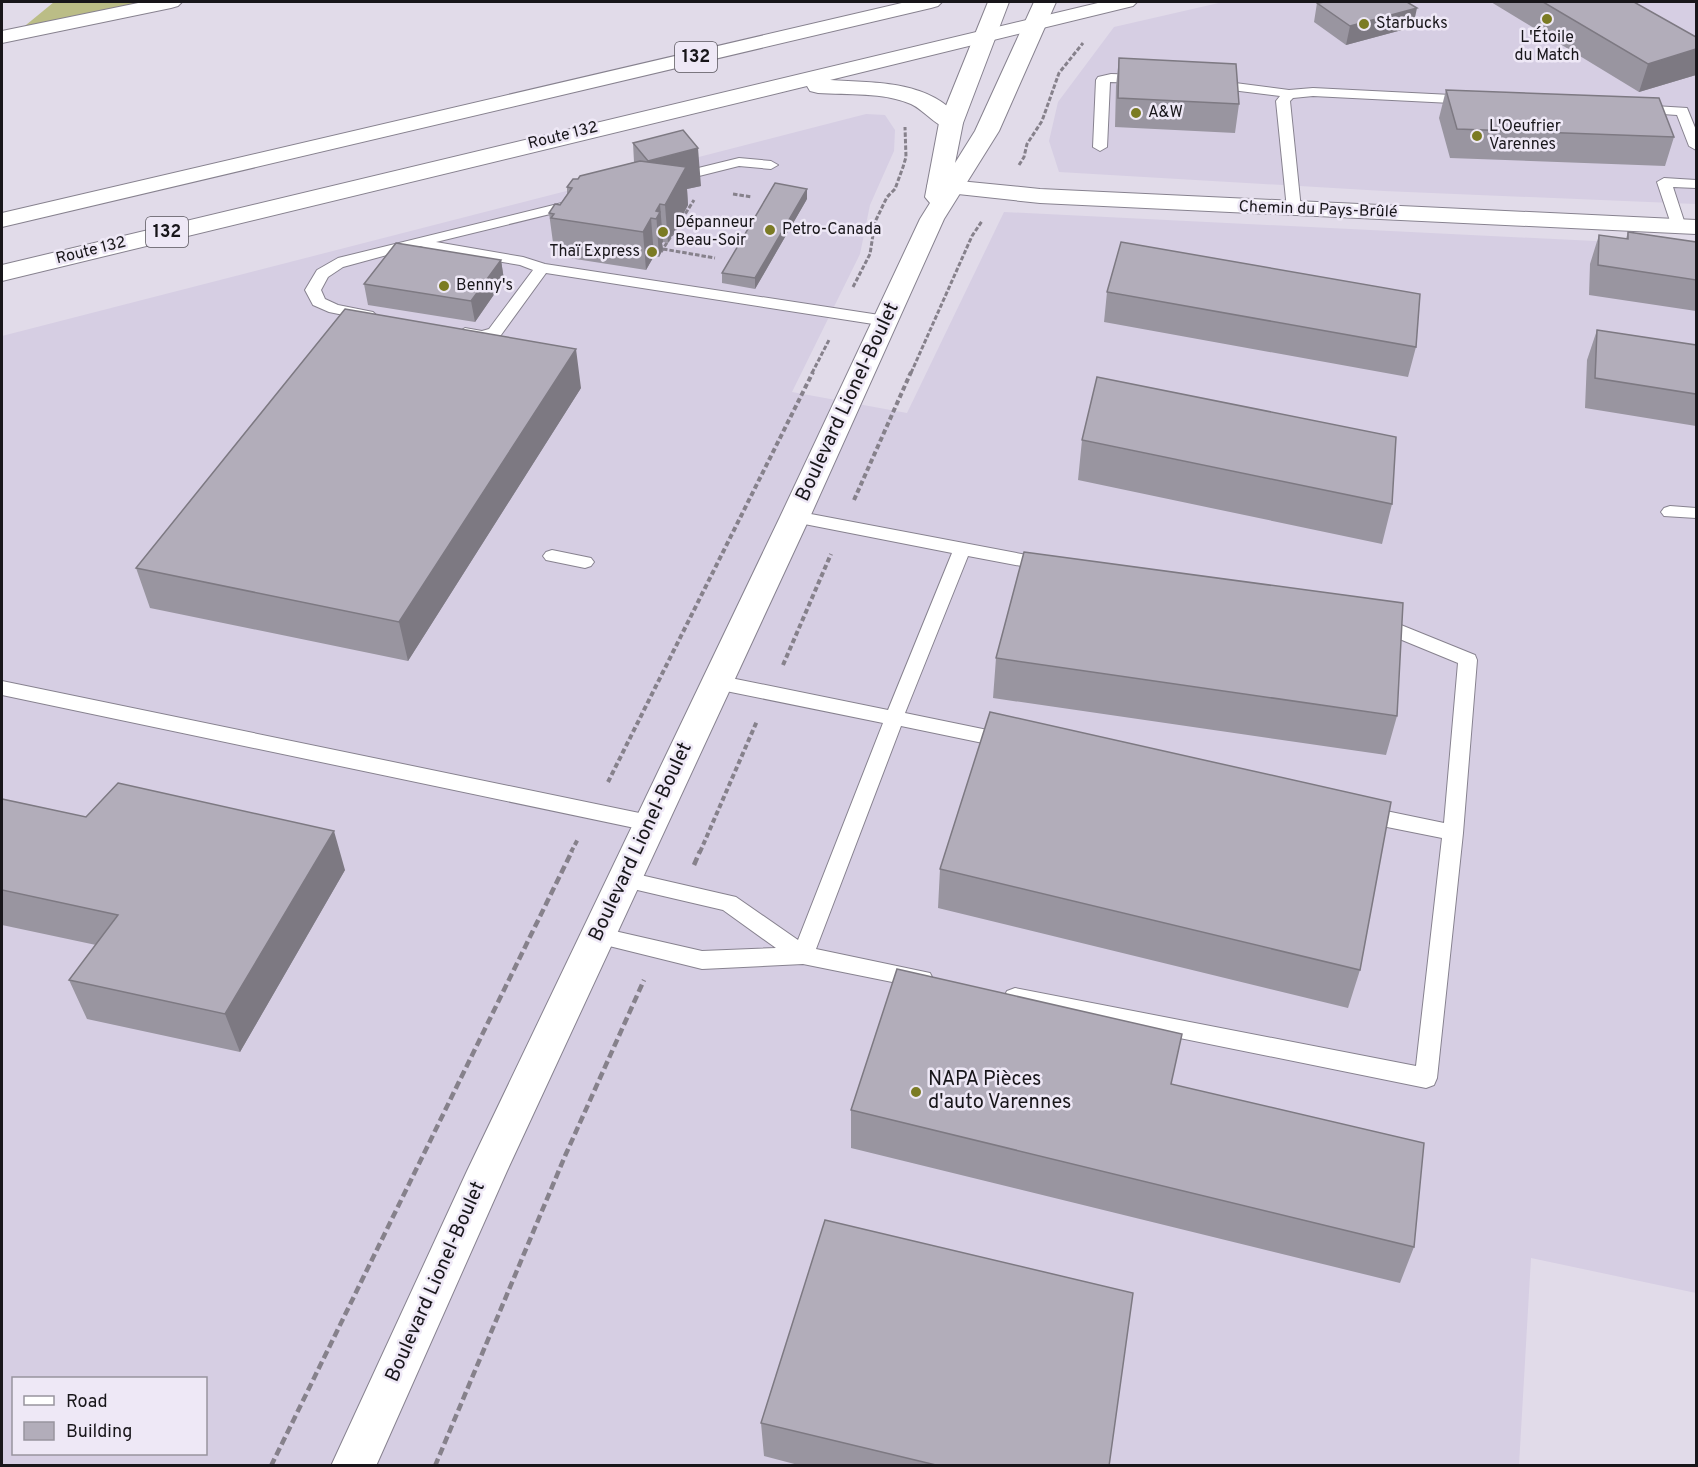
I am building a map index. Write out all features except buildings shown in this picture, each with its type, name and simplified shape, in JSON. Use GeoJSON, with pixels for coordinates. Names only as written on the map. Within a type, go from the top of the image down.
{"type":"FeatureCollection","features":[{"type":"Feature","properties":{"kind":"main road"},"geometry":{"type":"LineString","coordinates":[[8,35],[171,2]]}},
{"type":"Feature","properties":{"kind":"main road"},"geometry":{"type":"LineString","coordinates":[[871,15],[897,2]]}},
{"type":"Feature","properties":{"kind":"main road","name":"132"},"geometry":{"type":"LineString","coordinates":[[2,220],[931,2]]}},
{"type":"Feature","properties":{"kind":"main road","name":"Boulevard Lionel-Boulet"},"geometry":{"type":"LineString","coordinates":[[945,187],[951,123],[998,2]]}},
{"type":"Feature","properties":{"kind":"main road","name":"Boulevard Lionel-Boulet"},"geometry":{"type":"LineString","coordinates":[[353,1466],[623,879],[886,321],[945,187],[987,131],[1045,2]]}},
{"type":"Feature","properties":{"kind":"main road","name":"Route 132"},"geometry":{"type":"LineString","coordinates":[[2,273],[1126,2]]}},
{"type":"Feature","properties":{"kind":"main road"},"geometry":{"type":"LineString","coordinates":[[8,35],[47,8]]}},
{"type":"Feature","properties":{"kind":"main road"},"geometry":{"type":"LineString","coordinates":[[780,84],[900,91],[930,104],[951,123]]}},
{"type":"Feature","properties":{"kind":"main road","name":"Chemin du Pays-Brûlé"},"geometry":{"type":"LineString","coordinates":[[945,187],[1052,197],[1688,227]]}},
{"type":"Feature","properties":{"kind":"lane"},"geometry":{"type":"LineString","coordinates":[[1100,147],[1103,80],[1128,78],[1161,81]]}},
{"type":"Feature","properties":{"kind":"lane"},"geometry":{"type":"LineString","coordinates":[[1199,83],[1256,88],[1289,94],[1313,92],[1484,101]]}},
{"type":"Feature","properties":{"kind":"lane"},"geometry":{"type":"LineString","coordinates":[[1289,94],[1283,101],[1294,209]]}},
{"type":"Feature","properties":{"kind":"lane"},"geometry":{"type":"LineString","coordinates":[[1624,108],[1682,111],[1696,146]]}},
{"type":"Feature","properties":{"kind":"lane"},"geometry":{"type":"LineString","coordinates":[[691,174],[739,162],[771,165]]}},
{"type":"Feature","properties":{"kind":"lane"},"geometry":{"type":"LineString","coordinates":[[1688,227],[1664,182],[1696,184]]}},
{"type":"Feature","properties":{"kind":"lane"},"geometry":{"type":"LineString","coordinates":[[379,317],[324,306],[314,296],[315,283],[328,268],[337,263],[598,198]]}},
{"type":"Feature","properties":{"kind":"lane"},"geometry":{"type":"LineString","coordinates":[[423,241],[435,247],[523,261],[542,268],[886,321]]}},
{"type":"Feature","properties":{"kind":"lane"},"geometry":{"type":"LineString","coordinates":[[446,328],[483,336],[495,332],[542,268]]}},
{"type":"Feature","properties":{"kind":"lane"},"geometry":{"type":"LineString","coordinates":[[1670,512],[1696,513]]}},
{"type":"Feature","properties":{"kind":"lane"},"geometry":{"type":"LineString","coordinates":[[795,517],[1066,568]]}},
{"type":"Feature","properties":{"kind":"lane"},"geometry":{"type":"LineString","coordinates":[[803,955],[962,549]]}},
{"type":"Feature","properties":{"kind":"lane"},"geometry":{"type":"LineString","coordinates":[[552,556],[585,562]]}},
{"type":"Feature","properties":{"kind":"lane"},"geometry":{"type":"LineString","coordinates":[[991,992],[1426,1078],[1453,833],[1468,660],[1389,627],[1355,621]]}},
{"type":"Feature","properties":{"kind":"lane"},"geometry":{"type":"LineString","coordinates":[[716,682],[1022,744]]}},
{"type":"Feature","properties":{"kind":"lane"},"geometry":{"type":"LineString","coordinates":[[2,688],[650,823]]}},
{"type":"Feature","properties":{"kind":"lane"},"geometry":{"type":"LineString","coordinates":[[1348,811],[1453,833]]}},
{"type":"Feature","properties":{"kind":"lane"},"geometry":{"type":"LineString","coordinates":[[623,879],[729,903],[803,955]]}},
{"type":"Feature","properties":{"kind":"lane"},"geometry":{"type":"LineString","coordinates":[[597,935],[702,960],[803,955],[944,983]]}},
{"type":"Feature","properties":{"kind":"path"},"geometry":{"type":"LineString","coordinates":[[1024,157],[1027,144],[1042,121],[1059,73],[1086,39]]}},
{"type":"Feature","properties":{"kind":"path"},"geometry":{"type":"LineString","coordinates":[[851,291],[870,254],[875,222],[887,197],[895,189],[906,157],[903,124]]}},
{"type":"Feature","properties":{"kind":"path"},"geometry":{"type":"LineString","coordinates":[[659,256],[695,197]]}},
{"type":"Feature","properties":{"kind":"path"},"geometry":{"type":"LineString","coordinates":[[853,503],[972,236],[987,217]]}},
{"type":"Feature","properties":{"kind":"path"},"geometry":{"type":"LineString","coordinates":[[663,249],[715,258]]}},
{"type":"Feature","properties":{"kind":"path"},"geometry":{"type":"LineString","coordinates":[[608,780],[834,330]]}},
{"type":"Feature","properties":{"kind":"path"},"geometry":{"type":"LineString","coordinates":[[779,674],[833,548]]}},
{"type":"Feature","properties":{"kind":"path"},"geometry":{"type":"LineString","coordinates":[[691,872],[756,723]]}},
{"type":"Feature","properties":{"kind":"path"},"geometry":{"type":"LineString","coordinates":[[271,1466],[441,1115],[575,846]]}},
{"type":"Feature","properties":{"kind":"path"},"geometry":{"type":"LineString","coordinates":[[435,1466],[565,1156],[646,976]]}},
{"type":"Feature","properties":{"kind":"shaded area"},"geometry":{"type":"Polygon","coordinates":[[[1223,2],[1696,2],[1696,204],[1384,191],[1059,172],[1049,141],[1058,102],[1114,27],[1223,2]]]}},
{"type":"Feature","properties":{"kind":"shaded area"},"geometry":{"type":"Polygon","coordinates":[[[866,114],[885,115],[895,130],[894,151],[870,205],[860,254],[792,392],[907,413],[1004,212],[1696,246],[1696,1293],[1531,1258],[1519,1465],[2,1466],[2,336],[866,114]]]}},
{"type":"Feature","properties":{"kind":"green space"},"geometry":{"type":"Polygon","coordinates":[[[54,2],[171,2],[15,34],[54,2]]]}},
{"type":"Feature","properties":{"kind":"place","name":"L'Étoile du Match"},"geometry":{"type":"Point","coordinates":[1547,19]}},
{"type":"Feature","properties":{"kind":"place","name":"Starbucks"},"geometry":{"type":"Point","coordinates":[1364,24]}},
{"type":"Feature","properties":{"kind":"place","name":"A&W"},"geometry":{"type":"Point","coordinates":[1136,113]}},
{"type":"Feature","properties":{"kind":"place","name":"L'Oeufrier Varennes"},"geometry":{"type":"Point","coordinates":[1477,136]}},
{"type":"Feature","properties":{"kind":"place","name":"Petro-Canada"},"geometry":{"type":"Point","coordinates":[770,230]}},
{"type":"Feature","properties":{"kind":"place","name":"Dépanneur Beau-Soir"},"geometry":{"type":"Point","coordinates":[663,232]}},
{"type":"Feature","properties":{"kind":"place","name":"Thaï Express"},"geometry":{"type":"Point","coordinates":[652,252]}},
{"type":"Feature","properties":{"kind":"place","name":"Benny's"},"geometry":{"type":"Point","coordinates":[444,286]}},
{"type":"Feature","properties":{"kind":"place","name":"NAPA Pièces d'auto Varennes"},"geometry":{"type":"Point","coordinates":[916,1092]}}]}
